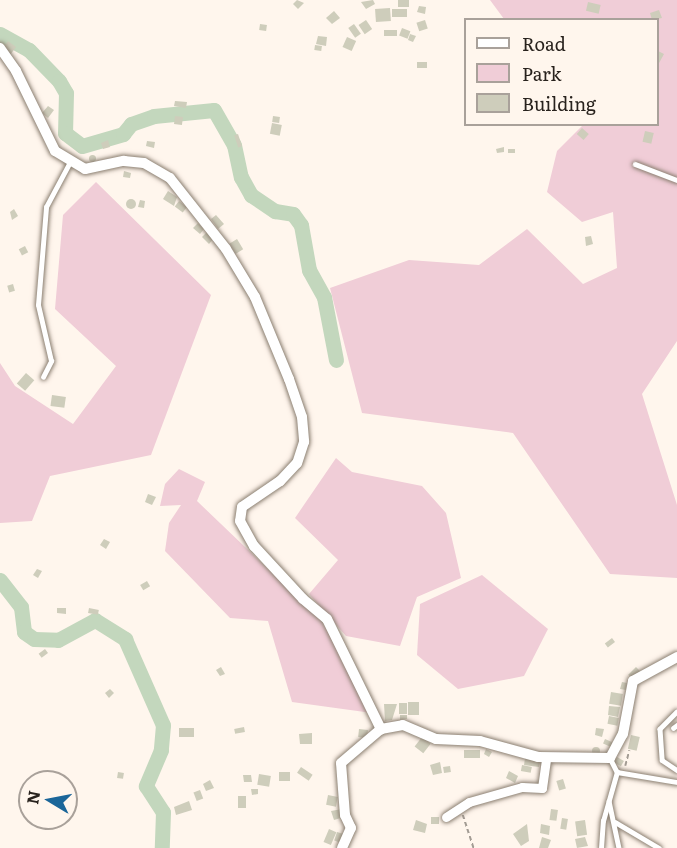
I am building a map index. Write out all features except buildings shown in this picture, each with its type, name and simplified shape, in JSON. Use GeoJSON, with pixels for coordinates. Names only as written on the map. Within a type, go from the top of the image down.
{"type":"FeatureCollection","features":[{"type":"Feature","properties":{"kind":"street"},"geometry":{"type":"LineString","coordinates":[[0,48],[16,71],[55,151],[85,169],[123,161],[144,163],[170,178],[226,249],[255,297],[302,417],[304,441],[297,463],[280,482],[242,507],[240,521],[254,546],[303,599],[327,619],[381,729]]}},
{"type":"Feature","properties":{"kind":"street"},"geometry":{"type":"LineString","coordinates":[[342,848],[351,828],[345,815],[341,763],[381,729],[403,725],[436,739],[480,741],[546,758],[610,758],[623,734],[633,681],[677,657]]}},
{"type":"Feature","properties":{"kind":"street"},"geometry":{"type":"LineString","coordinates":[[446,818],[469,802],[522,787],[542,788],[546,758]]}},
{"type":"Feature","properties":{"kind":"lane"},"geometry":{"type":"LineString","coordinates":[[43,377],[51,361],[38,304],[46,207],[70,162]]}},
{"type":"Feature","properties":{"kind":"lane"},"geometry":{"type":"LineString","coordinates":[[635,164],[677,180]]}},
{"type":"Feature","properties":{"kind":"lane"},"geometry":{"type":"LineString","coordinates":[[677,712],[666,720],[660,737],[662,760],[677,770]]}},
{"type":"Feature","properties":{"kind":"lane"},"geometry":{"type":"LineString","coordinates":[[601,848],[609,801],[617,772],[610,758]]}},
{"type":"Feature","properties":{"kind":"lane"},"geometry":{"type":"LineString","coordinates":[[617,772],[677,782]]}},
{"type":"Feature","properties":{"kind":"lane"},"geometry":{"type":"LineString","coordinates":[[609,801],[619,848]]}},
{"type":"Feature","properties":{"kind":"lane"},"geometry":{"type":"LineString","coordinates":[[615,822],[659,848]]}},
{"type":"Feature","properties":{"kind":"path"},"geometry":{"type":"LineString","coordinates":[[624,773],[629,751]]}},
{"type":"Feature","properties":{"kind":"path"},"geometry":{"type":"LineString","coordinates":[[459,809],[474,848]]}},
{"type":"Feature","properties":{"kind":"green space"},"geometry":{"type":"Polygon","coordinates":[[[490,0],[677,0],[677,341],[642,394],[677,505],[677,578],[610,574],[513,433],[362,413],[330,288],[409,260],[479,265],[527,229],[583,284],[617,268],[613,212],[582,222],[547,192],[557,151],[582,126],[659,126],[659,18],[503,18],[490,0]]]}},
{"type":"Feature","properties":{"kind":"green space"},"geometry":{"type":"Polygon","coordinates":[[[96,182],[211,295],[151,455],[50,476],[32,521],[0,523],[0,363],[15,386],[73,424],[116,366],[55,309],[63,215],[96,182]]]}},
{"type":"Feature","properties":{"kind":"green space"},"geometry":{"type":"Polygon","coordinates":[[[336,458],[352,472],[422,486],[446,513],[461,578],[417,597],[400,646],[346,636],[309,594],[338,560],[295,518],[336,458]]]}},
{"type":"Feature","properties":{"kind":"green space"},"geometry":{"type":"Polygon","coordinates":[[[179,469],[205,482],[197,501],[321,620],[372,713],[292,702],[268,621],[230,618],[165,551],[169,523],[181,505],[160,506],[165,484],[179,469]]]}},
{"type":"Feature","properties":{"kind":"green space"},"geometry":{"type":"Polygon","coordinates":[[[482,575],[548,629],[524,676],[458,689],[417,655],[420,604],[482,575]]]}},
{"type":"Feature","properties":{"kind":"waterway"},"geometry":{"type":"LineString","coordinates":[[0,34],[29,50],[59,81],[66,93],[65,133],[82,146],[123,134],[131,124],[154,116],[214,110],[234,145],[241,177],[251,195],[275,211],[293,214],[301,225],[309,270],[324,297],[336,360]]}},
{"type":"Feature","properties":{"kind":"waterway"},"geometry":{"type":"LineString","coordinates":[[0,580],[21,607],[24,632],[34,639],[58,640],[95,620],[125,639],[163,725],[161,750],[146,786],[163,812],[162,848]]}}]}
